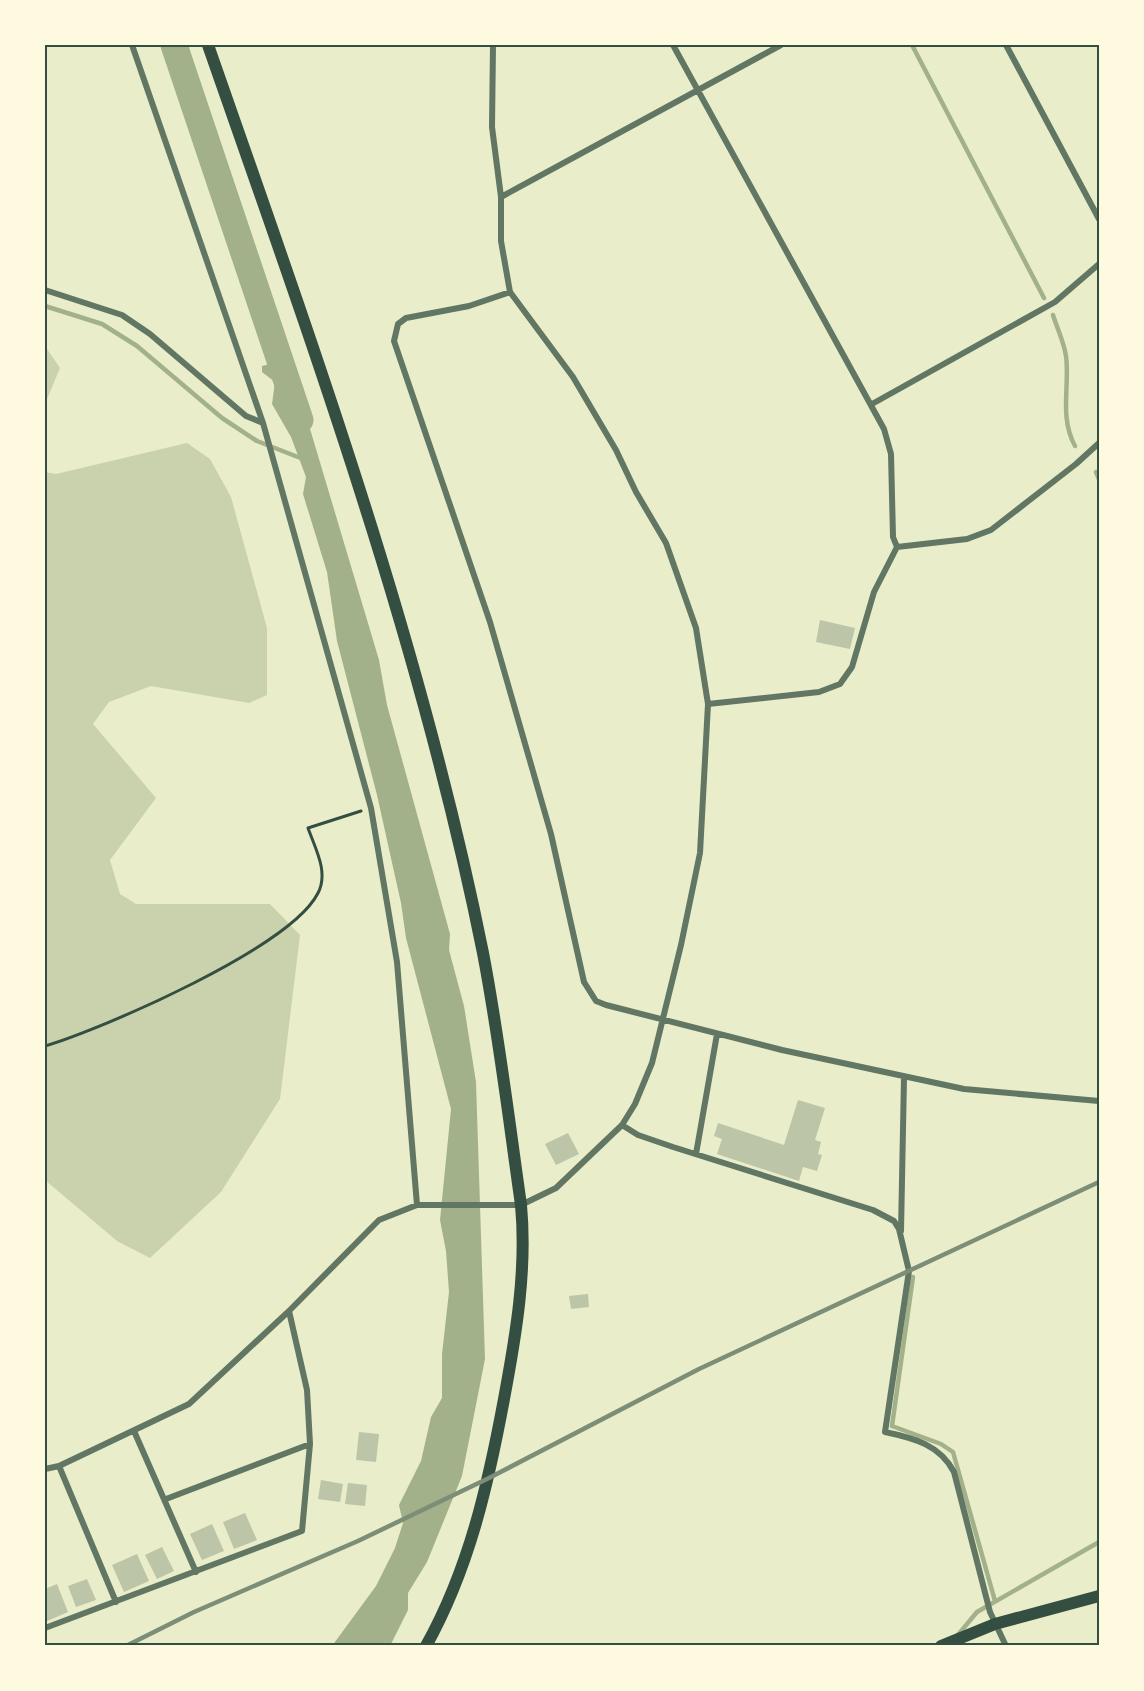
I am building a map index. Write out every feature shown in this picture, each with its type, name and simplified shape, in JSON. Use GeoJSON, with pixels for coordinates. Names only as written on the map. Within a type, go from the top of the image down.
{"type":"FeatureCollection","features":[{"type":"Feature","properties":{"kind":"main road"},"geometry":{"type":"LineString","coordinates":[[208,45],[321,366],[371,526],[423,707],[483,954],[520,1205],[523,1234],[517,1323],[489,1478],[464,1559],[448,1601],[426,1646]]}},
{"type":"Feature","properties":{"kind":"main road"},"geometry":{"type":"LineString","coordinates":[[943,1645],[995,1624],[1099,1596]]}},
{"type":"Feature","properties":{"kind":"street"},"geometry":{"type":"LineString","coordinates":[[132,45],[263,423],[371,808],[397,962],[417,1205]]}},
{"type":"Feature","properties":{"kind":"street"},"geometry":{"type":"LineString","coordinates":[[45,1469],[59,1466],[189,1404],[288,1311],[379,1220],[417,1205],[520,1205],[556,1188],[622,1125],[635,1104],[652,1063],[681,945],[700,853],[708,704],[696,628],[684,587],[666,543],[573,377],[510,292],[501,241],[501,197],[492,127],[493,45]]}},
{"type":"Feature","properties":{"kind":"street"},"geometry":{"type":"LineString","coordinates":[[673,45],[884,429],[891,454],[893,537],[897,548],[874,592],[852,667],[840,684],[819,692],[708,704]]}},
{"type":"Feature","properties":{"kind":"street"},"geometry":{"type":"LineString","coordinates":[[501,197],[781,45]]}},
{"type":"Feature","properties":{"kind":"street"},"geometry":{"type":"LineString","coordinates":[[1006,45],[1099,219]]}},
{"type":"Feature","properties":{"kind":"street"},"geometry":{"type":"LineString","coordinates":[[872,404],[1055,302],[1099,264]]}},
{"type":"Feature","properties":{"kind":"street"},"geometry":{"type":"LineString","coordinates":[[45,290],[122,315],[150,334],[246,416],[263,423]]}},
{"type":"Feature","properties":{"kind":"street"},"geometry":{"type":"LineString","coordinates":[[510,292],[469,306],[406,318],[398,324],[394,341],[490,622],[551,834],[584,982],[596,1001],[662,1021],[904,1078],[964,1089],[1099,1101]]}},
{"type":"Feature","properties":{"kind":"street"},"geometry":{"type":"LineString","coordinates":[[897,548],[967,539],[991,530],[1076,464],[1099,443]]}},
{"type":"Feature","properties":{"kind":"street"},"geometry":{"type":"LineString","coordinates":[[696,1154],[717,1034]]}},
{"type":"Feature","properties":{"kind":"street"},"geometry":{"type":"LineString","coordinates":[[901,1234],[904,1078]]}},
{"type":"Feature","properties":{"kind":"street"},"geometry":{"type":"LineString","coordinates":[[622,1125],[638,1135],[873,1210],[894,1221],[906,1247],[909,1271],[885,1432],[909,1437],[937,1450],[948,1461],[954,1473],[990,1611],[1006,1646]]}},
{"type":"Feature","properties":{"kind":"street"},"geometry":{"type":"LineString","coordinates":[[45,1628],[302,1531],[310,1444],[307,1390],[288,1311]]}},
{"type":"Feature","properties":{"kind":"street"},"geometry":{"type":"LineString","coordinates":[[134,1431],[166,1499],[196,1572]]}},
{"type":"Feature","properties":{"kind":"street"},"geometry":{"type":"LineString","coordinates":[[166,1499],[310,1444]]}},
{"type":"Feature","properties":{"kind":"street"},"geometry":{"type":"LineString","coordinates":[[59,1466],[116,1602]]}},
{"type":"Feature","properties":{"kind":"path"},"geometry":{"type":"LineString","coordinates":[[45,1046],[75,1037],[208,977],[292,923],[318,894],[324,874],[308,828],[371,808]]}},
{"type":"Feature","properties":{"kind":"shaded area"},"geometry":{"type":"Polygon","coordinates":[[[45,346],[60,368],[45,404],[45,346]]]}},
{"type":"Feature","properties":{"kind":"shaded area"},"geometry":{"type":"Polygon","coordinates":[[[277,362],[283,383],[299,392],[379,660],[387,705],[450,934],[449,950],[464,1006],[476,1082],[485,1359],[462,1476],[427,1562],[408,1593],[408,1610],[390,1646],[332,1646],[376,1586],[395,1548],[403,1523],[399,1505],[421,1461],[431,1417],[442,1398],[442,1354],[449,1292],[446,1251],[440,1220],[451,1109],[406,938],[401,903],[377,795],[337,641],[327,572],[303,494],[306,477],[291,437],[272,404],[275,382],[262,372],[262,366],[277,362]]]}},
{"type":"Feature","properties":{"kind":"shaded area"},"geometry":{"type":"Polygon","coordinates":[[[187,443],[210,459],[231,497],[267,628],[267,695],[249,703],[151,686],[109,702],[93,724],[156,798],[110,860],[120,894],[136,904],[270,904],[300,935],[280,1099],[221,1192],[150,1258],[117,1241],[45,1180],[45,472],[56,474],[187,443]]]}},
{"type":"Feature","properties":{"kind":"building"},"geometry":{"type":"Polygon","coordinates":[[[820,620],[855,628],[850,649],[816,642],[820,620]]]}},
{"type":"Feature","properties":{"kind":"building"},"geometry":{"type":"Polygon","coordinates":[[[798,1100],[825,1108],[815,1140],[821,1142],[818,1154],[822,1155],[817,1171],[803,1167],[799,1181],[717,1154],[722,1139],[714,1136],[718,1123],[784,1145],[798,1100]]]}},
{"type":"Feature","properties":{"kind":"building"},"geometry":{"type":"Polygon","coordinates":[[[568,1133],[579,1154],[556,1165],[545,1144],[568,1133]]]}},
{"type":"Feature","properties":{"kind":"building"},"geometry":{"type":"Polygon","coordinates":[[[588,1294],[589,1307],[571,1309],[569,1296],[588,1294]]]}},
{"type":"Feature","properties":{"kind":"building"},"geometry":{"type":"Polygon","coordinates":[[[359,1432],[379,1434],[376,1462],[356,1460],[359,1432]]]}},
{"type":"Feature","properties":{"kind":"building"},"geometry":{"type":"Polygon","coordinates":[[[321,1480],[343,1484],[340,1502],[318,1499],[321,1480]]]}},
{"type":"Feature","properties":{"kind":"building"},"geometry":{"type":"Polygon","coordinates":[[[348,1483],[367,1485],[365,1506],[345,1504],[348,1483]]]}},
{"type":"Feature","properties":{"kind":"building"},"geometry":{"type":"Polygon","coordinates":[[[245,1513],[257,1540],[234,1549],[223,1522],[245,1513]]]}},
{"type":"Feature","properties":{"kind":"building"},"geometry":{"type":"Polygon","coordinates":[[[212,1524],[224,1551],[202,1560],[190,1534],[212,1524]]]}},
{"type":"Feature","properties":{"kind":"building"},"geometry":{"type":"Polygon","coordinates":[[[162,1547],[174,1571],[157,1579],[145,1555],[162,1547]]]}},
{"type":"Feature","properties":{"kind":"building"},"geometry":{"type":"Polygon","coordinates":[[[137,1554],[149,1581],[124,1592],[112,1565],[137,1554]]]}},
{"type":"Feature","properties":{"kind":"building"},"geometry":{"type":"Polygon","coordinates":[[[87,1579],[96,1600],[76,1607],[68,1586],[87,1579]]]}},
{"type":"Feature","properties":{"kind":"building"},"geometry":{"type":"Polygon","coordinates":[[[57,1584],[68,1612],[45,1622],[45,1589],[57,1584]]]}},
{"type":"Feature","properties":{"kind":"waterway"},"geometry":{"type":"LineString","coordinates":[[174,45],[300,420]]}},
{"type":"Feature","properties":{"kind":"waterway"},"geometry":{"type":"LineString","coordinates":[[912,45],[1044,298]]}},
{"type":"Feature","properties":{"kind":"waterway"},"geometry":{"type":"LineString","coordinates":[[45,306],[102,324],[137,346],[222,418],[257,441],[303,459]]}},
{"type":"Feature","properties":{"kind":"waterway"},"geometry":{"type":"LineString","coordinates":[[1053,315],[1066,356],[1067,424],[1075,446]]}},
{"type":"Feature","properties":{"kind":"waterway"},"geometry":{"type":"LineString","coordinates":[[1096,472],[1099,479]]}},
{"type":"Feature","properties":{"kind":"waterway"},"geometry":{"type":"LineString","coordinates":[[913,1277],[892,1426],[941,1444],[953,1452],[995,1601]]}},
{"type":"Feature","properties":{"kind":"waterway"},"geometry":{"type":"LineString","coordinates":[[957,1636],[977,1612],[1099,1542]]}},
{"type":"Feature","properties":{"kind":"railway"},"geometry":{"type":"LineString","coordinates":[[126,1646],[194,1612],[358,1541],[489,1478],[699,1369],[1099,1182]]}}]}
